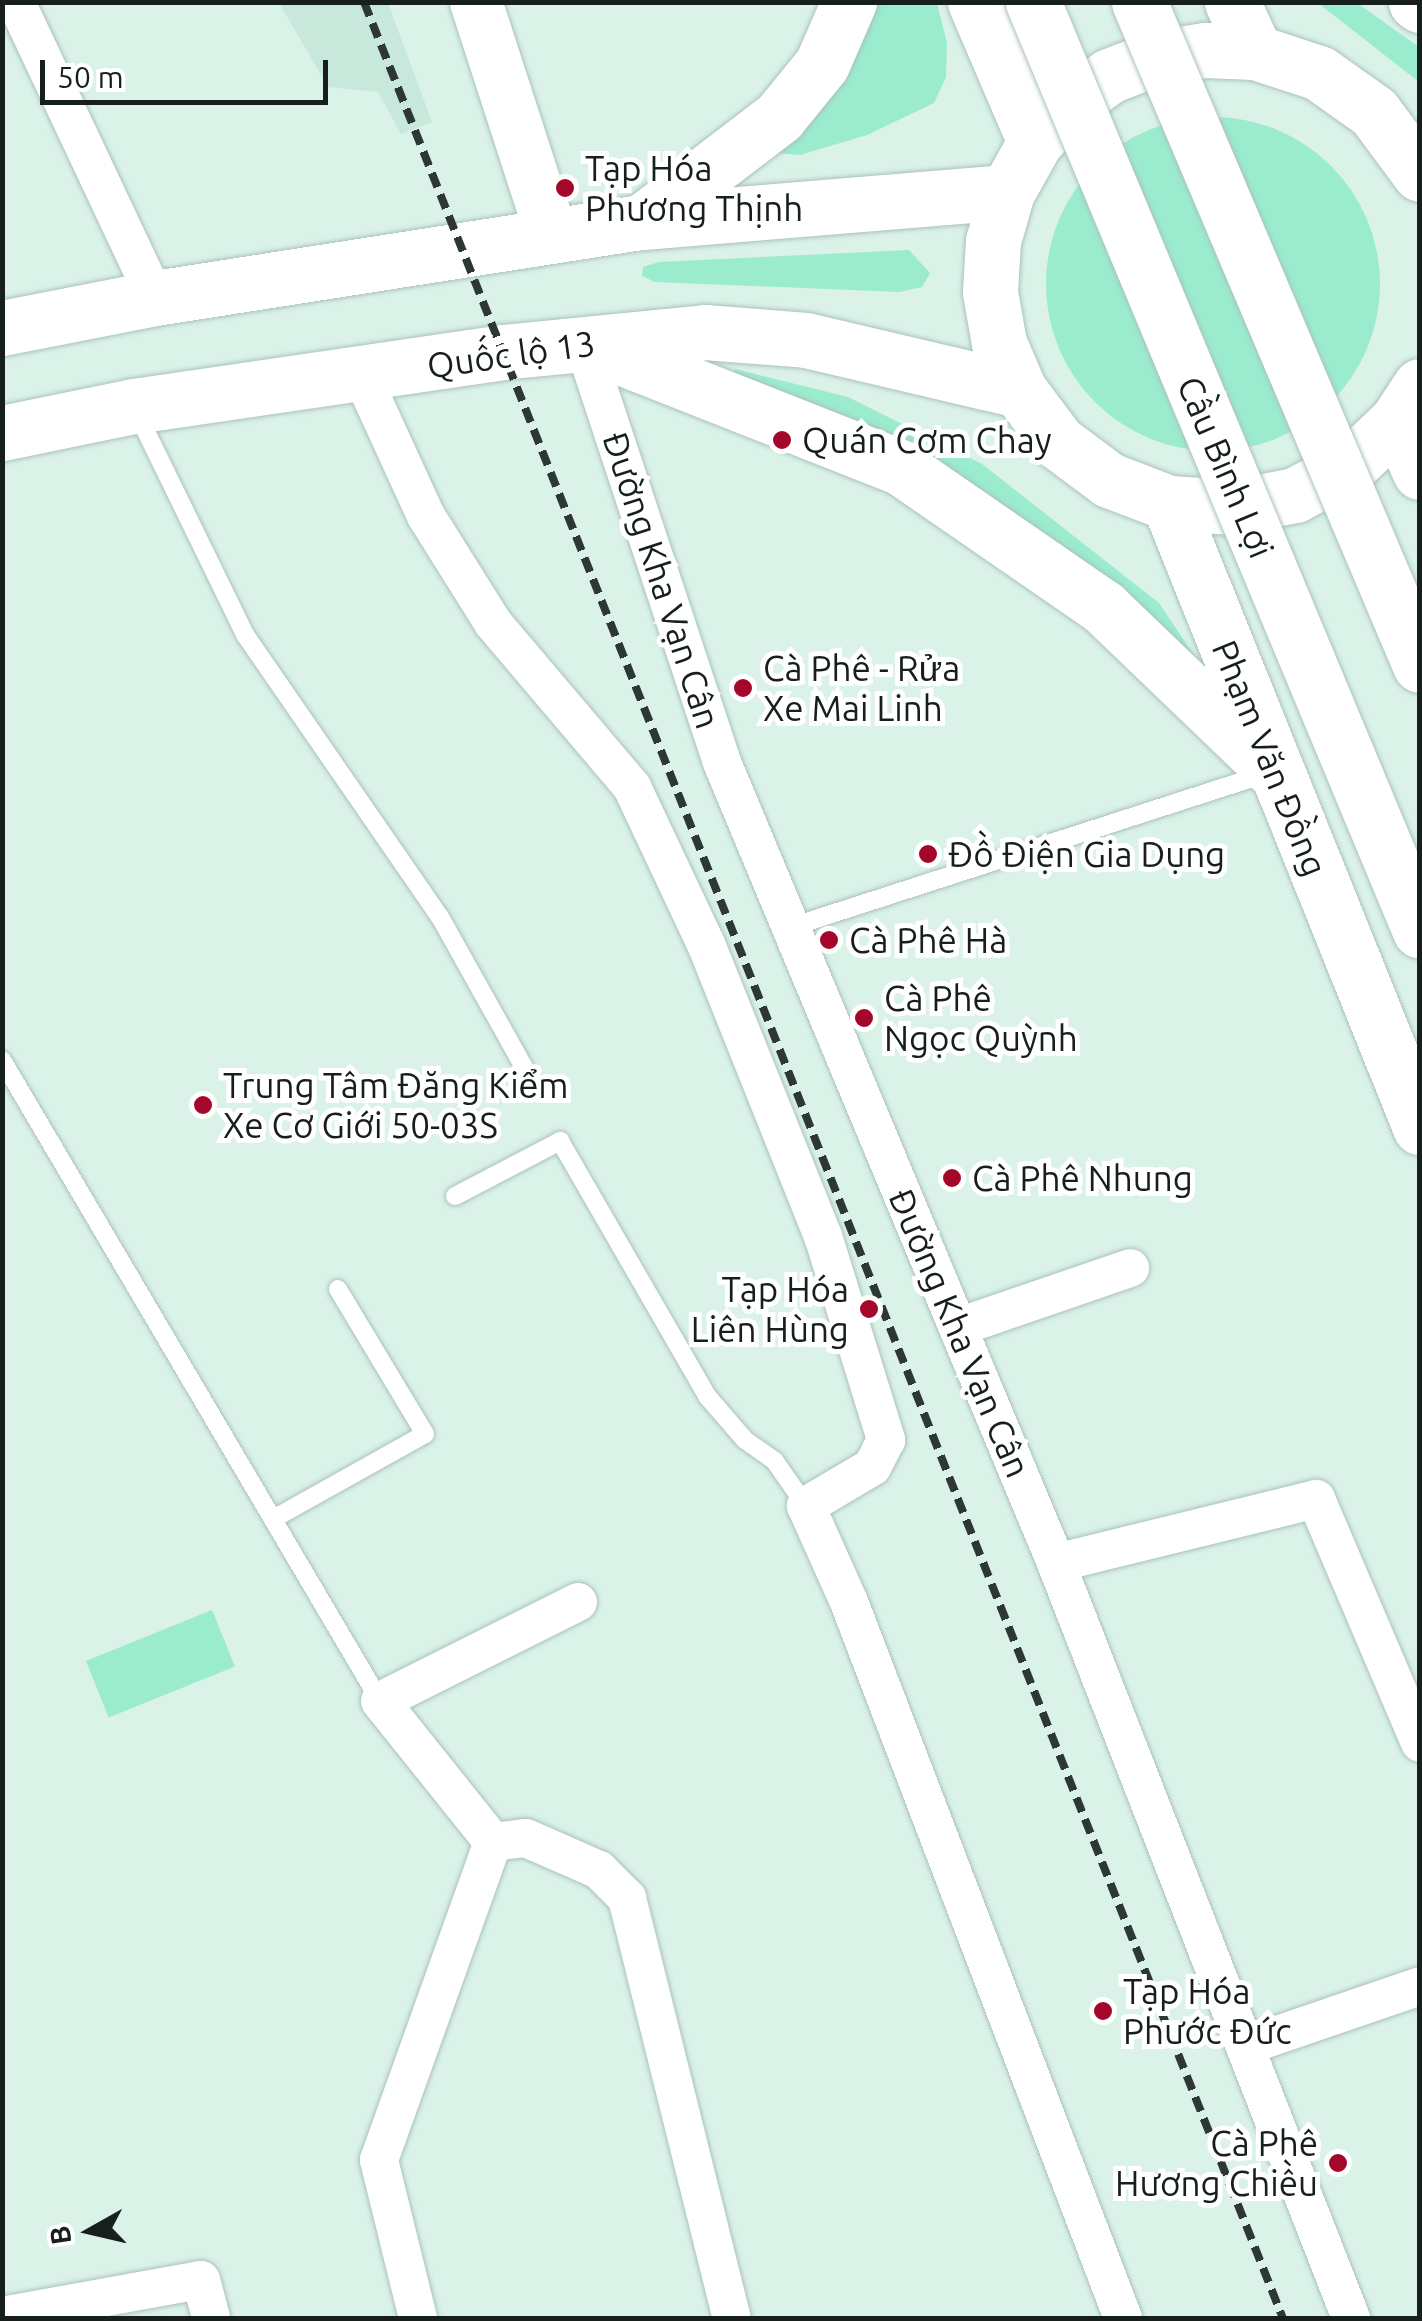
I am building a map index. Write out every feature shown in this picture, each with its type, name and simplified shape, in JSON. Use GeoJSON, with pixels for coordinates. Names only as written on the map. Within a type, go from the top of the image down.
{"type":"FeatureCollection","features":[{"type":"Feature","properties":{"kind":"main road"},"geometry":{"type":"LineString","coordinates":[[642,222],[780,116],[822,64],[849,2]]}},
{"type":"Feature","properties":{"kind":"main road"},"geometry":{"type":"LineString","coordinates":[[975,2],[1035,142]]}},
{"type":"Feature","properties":{"kind":"main road","name":"Cầu Bình Lợi"},"geometry":{"type":"LineString","coordinates":[[1033,2],[1420,932]]}},
{"type":"Feature","properties":{"kind":"main road"},"geometry":{"type":"LineString","coordinates":[[1139,2],[1420,666]]}},
{"type":"Feature","properties":{"kind":"main road"},"geometry":{"type":"LineString","coordinates":[[1232,2],[1254,52]]}},
{"type":"Feature","properties":{"kind":"main road"},"geometry":{"type":"LineString","coordinates":[[1408,404],[1351,466],[1295,495],[1233,508],[1169,503],[1109,480],[1058,442],[1019,390],[999,343],[990,292],[993,241],[1007,192],[1035,142],[1068,105],[1125,70],[1205,50],[1254,52],[1319,73],[1374,112],[1418,169]]}},
{"type":"Feature","properties":{"kind":"main road"},"geometry":{"type":"LineString","coordinates":[[2,328],[156,298],[642,222],[1007,192]]}},
{"type":"Feature","properties":{"kind":"main road","name":"Quốc lộ 13"},"geometry":{"type":"LineString","coordinates":[[2,433],[134,406],[583,342],[705,332],[806,340],[1019,390]]}},
{"type":"Feature","properties":{"kind":"main road"},"geometry":{"type":"LineString","coordinates":[[583,342],[900,468],[1103,608],[1274,771]]}},
{"type":"Feature","properties":{"kind":"main road"},"geometry":{"type":"LineString","coordinates":[[1408,404],[1420,472]]}},
{"type":"Feature","properties":{"kind":"main road","name":"Phạm Văn Đồng"},"geometry":{"type":"LineString","coordinates":[[1169,503],[1420,1127]]}},
{"type":"Feature","properties":{"kind":"street"},"geometry":{"type":"LineString","coordinates":[[16,2],[156,298]]}},
{"type":"Feature","properties":{"kind":"street"},"geometry":{"type":"LineString","coordinates":[[476,2],[552,236]]}},
{"type":"Feature","properties":{"kind":"street","name":"Đường Kha Vạn Cân"},"geometry":{"type":"LineString","coordinates":[[583,342],[721,760],[1056,1563],[1351,2318]]}},
{"type":"Feature","properties":{"kind":"street"},"geometry":{"type":"LineString","coordinates":[[362,374],[426,516],[492,624],[632,787],[706,944],[823,1236],[886,1440],[872,1467],[806,1506],[849,1602],[1123,2318]]}},
{"type":"Feature","properties":{"kind":"street"},"geometry":{"type":"LineString","coordinates":[[958,1327],[1130,1268]]}},
{"type":"Feature","properties":{"kind":"street"},"geometry":{"type":"LineString","coordinates":[[1056,1563],[1316,1499],[1420,1743]]}},
{"type":"Feature","properties":{"kind":"street"},"geometry":{"type":"LineString","coordinates":[[493,1842],[380,1700],[578,1602]]}},
{"type":"Feature","properties":{"kind":"street"},"geometry":{"type":"LineString","coordinates":[[493,1842],[526,1838],[599,1870],[627,1898],[732,2318]]}},
{"type":"Feature","properties":{"kind":"street"},"geometry":{"type":"LineString","coordinates":[[418,2318],[379,2160],[493,1842]]}},
{"type":"Feature","properties":{"kind":"street"},"geometry":{"type":"LineString","coordinates":[[1244,2046],[1420,1986]]}},
{"type":"Feature","properties":{"kind":"street"},"geometry":{"type":"LineString","coordinates":[[21,2315],[202,2280],[211,2318]]}},
{"type":"Feature","properties":{"kind":"lane"},"geometry":{"type":"LineString","coordinates":[[134,406],[246,636],[440,917],[535,1088]]}},
{"type":"Feature","properties":{"kind":"lane"},"geometry":{"type":"LineString","coordinates":[[791,927],[1274,771]]}},
{"type":"Feature","properties":{"kind":"lane"},"geometry":{"type":"LineString","coordinates":[[2,1060],[380,1700]]}},
{"type":"Feature","properties":{"kind":"lane"},"geometry":{"type":"LineString","coordinates":[[454,1196],[560,1142],[708,1396],[745,1440],[774,1460],[806,1506]]}},
{"type":"Feature","properties":{"kind":"lane"},"geometry":{"type":"LineString","coordinates":[[272,1519],[425,1434],[338,1288]]}},
{"type":"Feature","properties":{"kind":"shaded area"},"geometry":{"type":"Polygon","coordinates":[[[279,3],[388,3],[432,122],[401,134],[378,92],[328,87],[279,3]]]}},
{"type":"Feature","properties":{"kind":"green space"},"geometry":{"type":"Polygon","coordinates":[[[872,3],[937,3],[947,43],[946,77],[934,103],[867,135],[800,155],[763,152],[872,3]]]}},
{"type":"Feature","properties":{"kind":"green space"},"geometry":{"type":"Polygon","coordinates":[[[1318,3],[1357,3],[1419,47],[1419,82],[1318,3]]]}},
{"type":"Feature","properties":{"kind":"green space"},"geometry":{"type":"Polygon","coordinates":[[[1213,117],[1246,120],[1277,130],[1306,145],[1331,166],[1352,191],[1367,220],[1377,251],[1377,317],[1367,348],[1352,377],[1331,402],[1306,423],[1277,438],[1246,448],[1213,451],[1180,448],[1149,438],[1120,423],[1095,402],[1074,377],[1059,348],[1049,317],[1046,284],[1049,251],[1059,220],[1074,191],[1095,166],[1120,145],[1149,130],[1180,120],[1213,117]]]}},
{"type":"Feature","properties":{"kind":"green space"},"geometry":{"type":"Polygon","coordinates":[[[909,250],[930,273],[922,287],[900,292],[655,282],[642,276],[643,267],[659,262],[909,250]]]}},
{"type":"Feature","properties":{"kind":"green space"},"geometry":{"type":"Polygon","coordinates":[[[735,369],[848,397],[982,464],[1159,603],[1238,721],[727,383],[735,369]]]}},
{"type":"Feature","properties":{"kind":"green space"},"geometry":{"type":"Polygon","coordinates":[[[212,1610],[235,1667],[109,1718],[86,1661],[212,1610]]]}},
{"type":"Feature","properties":{"kind":"railway"},"geometry":{"type":"LineString","coordinates":[[364,2],[1283,2318]]}},
{"type":"Feature","properties":{"kind":"place","name":"Tạp Hóa Phương Thịnh"},"geometry":{"type":"Point","coordinates":[565,188]}},
{"type":"Feature","properties":{"kind":"place","name":"Quán Cơm Chay"},"geometry":{"type":"Point","coordinates":[782,440]}},
{"type":"Feature","properties":{"kind":"place","name":"Cà Phê - Rửa Xe Mai Linh"},"geometry":{"type":"Point","coordinates":[743,688]}},
{"type":"Feature","properties":{"kind":"place","name":"Đồ Điện Gia Dụng"},"geometry":{"type":"Point","coordinates":[928,854]}},
{"type":"Feature","properties":{"kind":"place","name":"Cà Phê Hà"},"geometry":{"type":"Point","coordinates":[829,940]}},
{"type":"Feature","properties":{"kind":"place","name":"Cà Phê Ngọc Quỳnh"},"geometry":{"type":"Point","coordinates":[864,1018]}},
{"type":"Feature","properties":{"kind":"place","name":"Trung Tâm Đăng Kiểm Xe Cơ Giới 50-03S"},"geometry":{"type":"Point","coordinates":[203,1105]}},
{"type":"Feature","properties":{"kind":"place","name":"Cà Phê Nhung"},"geometry":{"type":"Point","coordinates":[952,1178]}},
{"type":"Feature","properties":{"kind":"place","name":"Tạp Hóa Liên Hùng"},"geometry":{"type":"Point","coordinates":[869,1309]}},
{"type":"Feature","properties":{"kind":"place","name":"Tạp Hóa Phước Đức"},"geometry":{"type":"Point","coordinates":[1103,2011]}},
{"type":"Feature","properties":{"kind":"place","name":"Cà Phê Hương Chiều"},"geometry":{"type":"Point","coordinates":[1338,2163]}}]}
